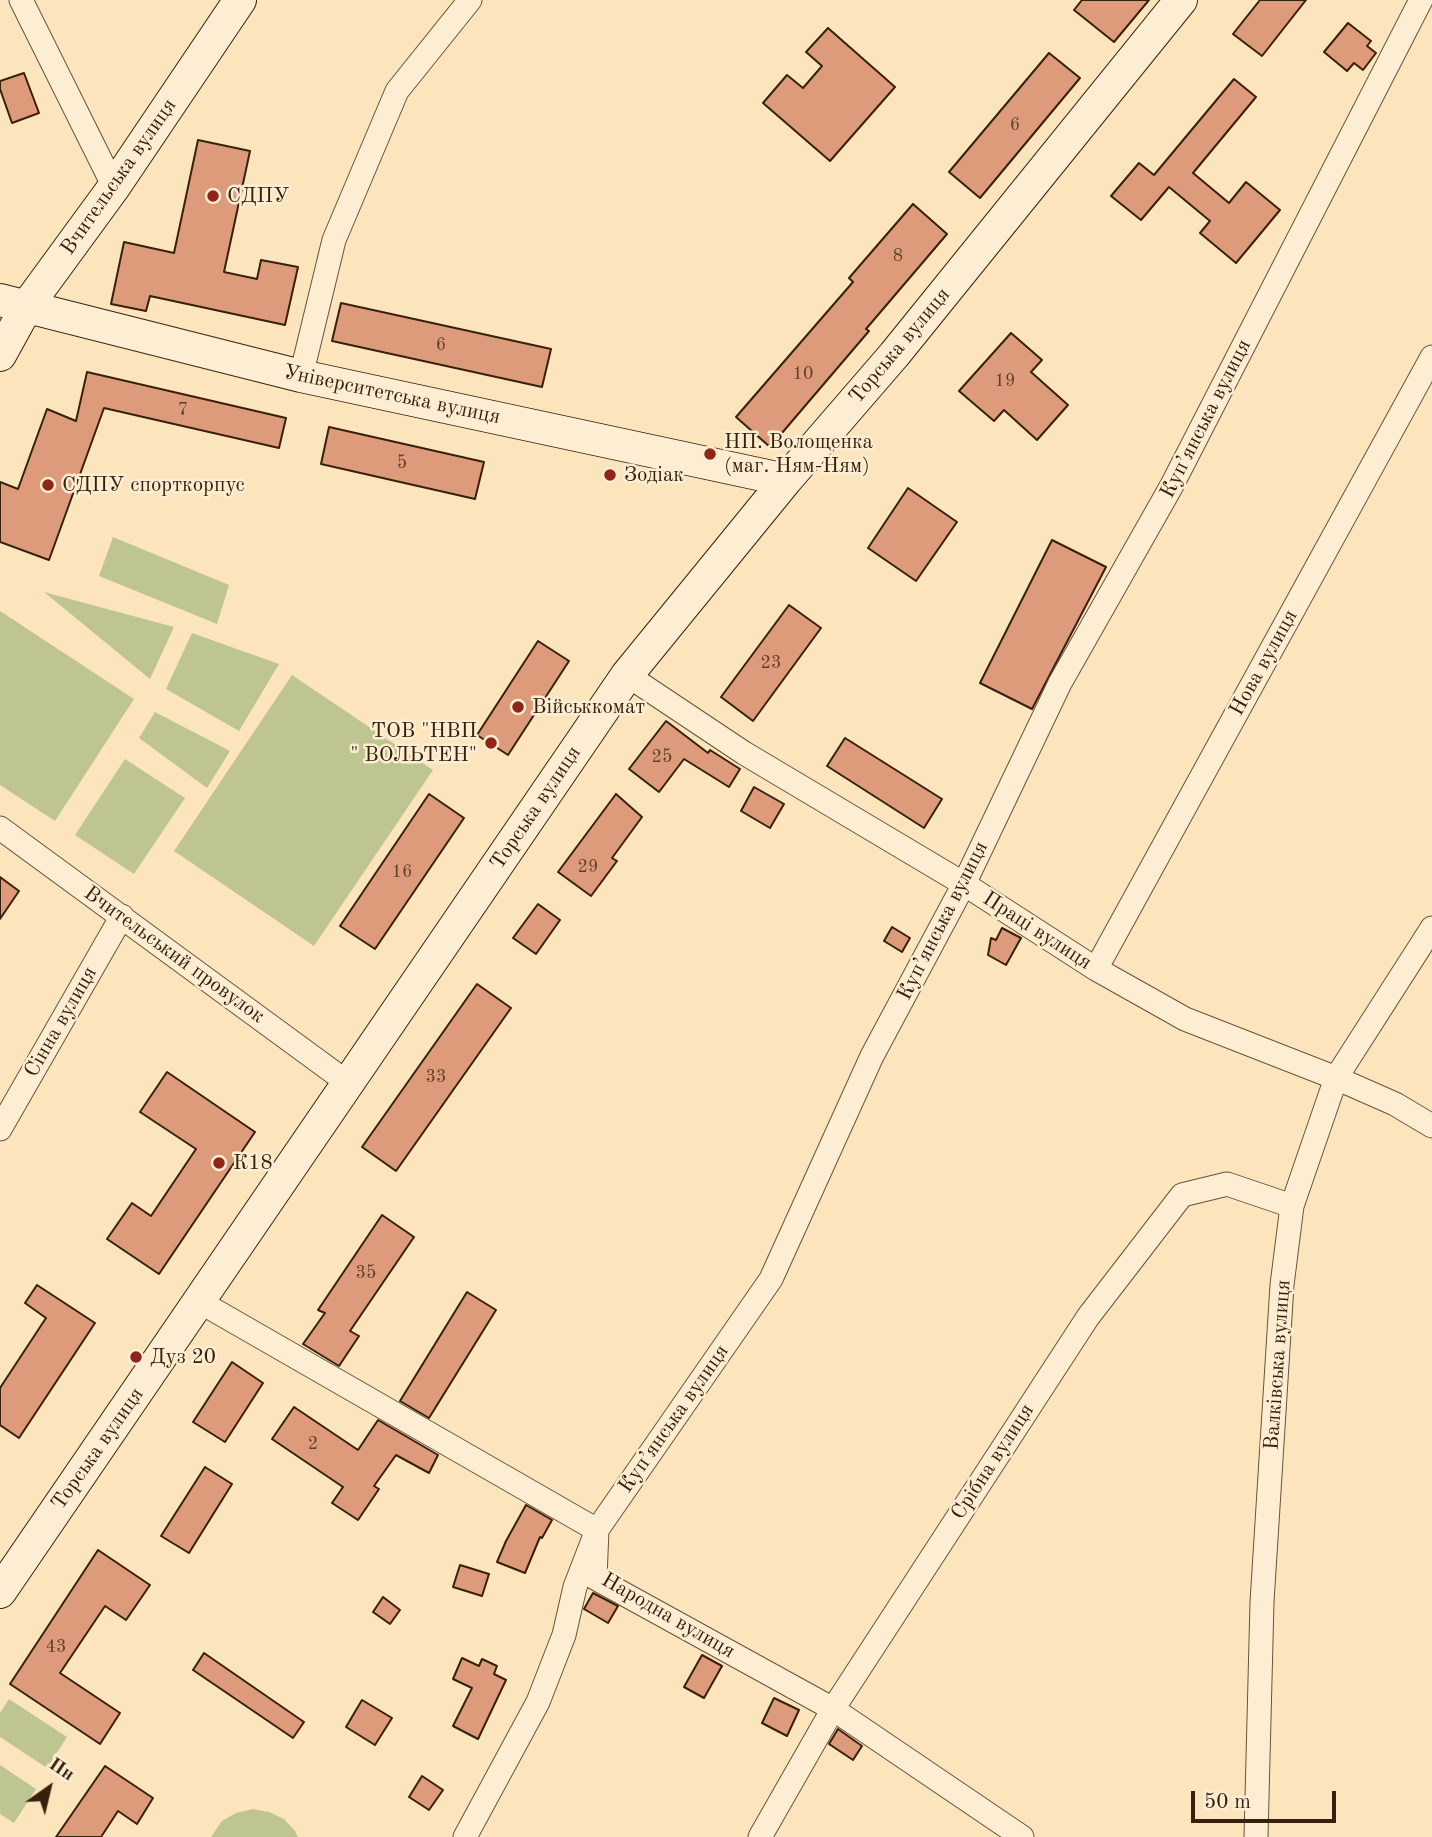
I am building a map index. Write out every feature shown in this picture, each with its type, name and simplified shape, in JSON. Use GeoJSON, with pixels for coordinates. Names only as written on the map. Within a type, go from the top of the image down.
{"type":"FeatureCollection","features":[{"type":"Feature","properties":{"kind":"main road","name":"Вчительська вулиця"},"geometry":{"type":"LineString","coordinates":[[0,355],[14,303],[114,187],[240,0]]}},
{"type":"Feature","properties":{"kind":"main road","name":"Торська вулиця"},"geometry":{"type":"LineString","coordinates":[[0,1592],[627,674],[786,480],[894,355],[1181,0]]}},
{"type":"Feature","properties":{"kind":"main road","name":"Університетська вулиця"},"geometry":{"type":"LineString","coordinates":[[14,303],[301,376],[786,480]]}},
{"type":"Feature","properties":{"kind":"street"},"geometry":{"type":"LineString","coordinates":[[21,0],[114,187]]}},
{"type":"Feature","properties":{"kind":"street"},"geometry":{"type":"LineString","coordinates":[[301,376],[334,240],[397,92],[470,0]]}},
{"type":"Feature","properties":{"kind":"street","name":"Куп’янська вулиця"},"geometry":{"type":"LineString","coordinates":[[464,1837],[538,1702],[564,1635],[575,1587],[597,1530],[771,1279],[872,1056],[964,884],[1059,683],[1171,487],[1422,0]]}},
{"type":"Feature","properties":{"kind":"street","name":"Нова вулиця"},"geometry":{"type":"LineString","coordinates":[[1096,969],[1432,357]]}},
{"type":"Feature","properties":{"kind":"street","name":"Праці вулиця"},"geometry":{"type":"LineString","coordinates":[[627,674],[744,753],[964,884],[1096,969],[1185,1019],[1336,1078],[1395,1104],[1432,1126]]}},
{"type":"Feature","properties":{"kind":"street","name":"Вчительський провулок"},"geometry":{"type":"LineString","coordinates":[[0,828],[348,1083]]}},
{"type":"Feature","properties":{"kind":"street","name":"Сінна вулиця"},"geometry":{"type":"LineString","coordinates":[[0,1129],[122,916]]}},
{"type":"Feature","properties":{"kind":"street","name":"Валківська вулиця"},"geometry":{"type":"LineString","coordinates":[[1256,1837],[1262,1602],[1282,1285],[1292,1206],[1336,1078],[1432,928]]}},
{"type":"Feature","properties":{"kind":"street","name":"Срібна вулиця"},"geometry":{"type":"LineString","coordinates":[[760,1837],[832,1709],[1088,1317],[1182,1195],[1227,1184],[1292,1206]]}},
{"type":"Feature","properties":{"kind":"street"},"geometry":{"type":"LineString","coordinates":[[200,1302],[597,1530]]}},
{"type":"Feature","properties":{"kind":"street","name":"Народна вулиця"},"geometry":{"type":"LineString","coordinates":[[597,1530],[595,1578],[832,1709],[1021,1837]]}},
{"type":"Feature","properties":{"kind":"green space"},"geometry":{"type":"Polygon","coordinates":[[[113,537],[229,585],[217,624],[99,576],[113,537]]]}},
{"type":"Feature","properties":{"kind":"green space"},"geometry":{"type":"Polygon","coordinates":[[[44,592],[174,627],[150,679],[44,592]]]}},
{"type":"Feature","properties":{"kind":"green space"},"geometry":{"type":"Polygon","coordinates":[[[0,611],[134,699],[55,821],[0,785],[0,611]]]}},
{"type":"Feature","properties":{"kind":"green space"},"geometry":{"type":"Polygon","coordinates":[[[192,633],[279,664],[239,731],[166,689],[192,633]]]}},
{"type":"Feature","properties":{"kind":"green space"},"geometry":{"type":"Polygon","coordinates":[[[292,675],[433,770],[314,946],[174,851],[292,675]]]}},
{"type":"Feature","properties":{"kind":"green space"},"geometry":{"type":"Polygon","coordinates":[[[155,712],[230,751],[207,788],[139,738],[155,712]]]}},
{"type":"Feature","properties":{"kind":"green space"},"geometry":{"type":"Polygon","coordinates":[[[125,759],[185,798],[134,874],[75,835],[125,759]]]}},
{"type":"Feature","properties":{"kind":"green space"},"geometry":{"type":"Polygon","coordinates":[[[9,1699],[67,1737],[47,1768],[0,1737],[0,1713],[9,1699]]]}},
{"type":"Feature","properties":{"kind":"green space"},"geometry":{"type":"Polygon","coordinates":[[[0,1765],[36,1789],[14,1823],[0,1814],[0,1765]]]}},
{"type":"Feature","properties":{"kind":"green space"},"geometry":{"type":"Polygon","coordinates":[[[253,1809],[284,1819],[298,1837],[211,1837],[222,1821],[236,1813],[253,1809]]]}},
{"type":"Feature","properties":{"kind":"building"},"geometry":{"type":"Polygon","coordinates":[[[1082,0],[1149,0],[1114,42],[1074,10],[1082,0]]]}},
{"type":"Feature","properties":{"kind":"building"},"geometry":{"type":"Polygon","coordinates":[[[1260,0],[1306,0],[1262,56],[1233,34],[1260,0]]]}},
{"type":"Feature","properties":{"kind":"building"},"geometry":{"type":"Polygon","coordinates":[[[1348,23],[1371,41],[1367,46],[1376,53],[1363,70],[1354,63],[1347,71],[1324,52],[1348,23]]]}},
{"type":"Feature","properties":{"kind":"building"},"geometry":{"type":"Polygon","coordinates":[[[828,28],[895,87],[830,161],[763,103],[787,75],[803,88],[822,66],[806,52],[828,28]]]}},
{"type":"Feature","properties":{"kind":"building"},"geometry":{"type":"Polygon","coordinates":[[[1049,53],[1080,78],[980,198],[949,172],[1049,53]]]}},
{"type":"Feature","properties":{"kind":"building"},"geometry":{"type":"Polygon","coordinates":[[[24,73],[39,113],[12,123],[0,89],[0,81],[24,73]]]}},
{"type":"Feature","properties":{"kind":"building"},"geometry":{"type":"Polygon","coordinates":[[[1234,79],[1256,97],[1193,173],[1229,203],[1246,182],[1280,210],[1236,263],[1200,233],[1210,221],[1169,187],[1141,220],[1111,196],[1139,163],[1154,175],[1234,79]]]}},
{"type":"Feature","properties":{"kind":"building","name":"СДПУ"},"geometry":{"type":"Polygon","coordinates":[[[198,140],[250,151],[224,272],[257,279],[261,260],[298,267],[285,325],[150,296],[146,311],[111,304],[124,242],[174,253],[198,140]]]}},
{"type":"Feature","properties":{"kind":"building"},"geometry":{"type":"Polygon","coordinates":[[[913,204],[947,234],[770,447],[736,417],[853,282],[849,278],[913,204]]]}},
{"type":"Feature","properties":{"kind":"building"},"geometry":{"type":"Polygon","coordinates":[[[341,303],[551,349],[542,387],[332,341],[341,303]]]}},
{"type":"Feature","properties":{"kind":"building"},"geometry":{"type":"Polygon","coordinates":[[[1011,333],[1042,360],[1031,372],[1068,405],[1037,440],[1004,410],[994,421],[959,391],[1011,333]]]}},
{"type":"Feature","properties":{"kind":"building"},"geometry":{"type":"Polygon","coordinates":[[[87,372],[286,418],[279,448],[104,408],[49,560],[0,542],[0,482],[18,489],[47,409],[76,421],[87,372]]]}},
{"type":"Feature","properties":{"kind":"building"},"geometry":{"type":"Polygon","coordinates":[[[329,427],[484,462],[475,499],[321,464],[329,427]]]}},
{"type":"Feature","properties":{"kind":"building"},"geometry":{"type":"Polygon","coordinates":[[[908,488],[957,522],[916,581],[868,548],[908,488]]]}},
{"type":"Feature","properties":{"kind":"building"},"geometry":{"type":"Polygon","coordinates":[[[1052,540],[1106,567],[1032,709],[980,683],[1052,540]]]}},
{"type":"Feature","properties":{"kind":"building"},"geometry":{"type":"Polygon","coordinates":[[[789,605],[821,628],[753,721],[721,697],[789,605]]]}},
{"type":"Feature","properties":{"kind":"building"},"geometry":{"type":"Polygon","coordinates":[[[538,641],[569,661],[508,755],[477,735],[538,641]]]}},
{"type":"Feature","properties":{"kind":"building"},"geometry":{"type":"Polygon","coordinates":[[[666,721],[708,753],[710,750],[740,769],[729,787],[684,759],[659,792],[629,769],[666,721]]]}},
{"type":"Feature","properties":{"kind":"building"},"geometry":{"type":"Polygon","coordinates":[[[845,738],[942,799],[924,828],[827,766],[845,738]]]}},
{"type":"Feature","properties":{"kind":"building"},"geometry":{"type":"Polygon","coordinates":[[[754,787],[784,804],[770,828],[741,811],[754,787]]]}},
{"type":"Feature","properties":{"kind":"building"},"geometry":{"type":"Polygon","coordinates":[[[429,794],[464,818],[375,949],[340,926],[429,794]]]}},
{"type":"Feature","properties":{"kind":"building"},"geometry":{"type":"Polygon","coordinates":[[[616,794],[642,817],[612,858],[617,861],[591,896],[558,872],[616,794]]]}},
{"type":"Feature","properties":{"kind":"building"},"geometry":{"type":"Polygon","coordinates":[[[0,877],[19,891],[0,919],[0,877]]]}},
{"type":"Feature","properties":{"kind":"building"},"geometry":{"type":"Polygon","coordinates":[[[538,904],[560,920],[536,954],[513,938],[538,904]]]}},
{"type":"Feature","properties":{"kind":"building"},"geometry":{"type":"Polygon","coordinates":[[[892,927],[910,938],[902,952],[884,941],[892,927]]]}},
{"type":"Feature","properties":{"kind":"building"},"geometry":{"type":"Polygon","coordinates":[[[1002,928],[1021,938],[1006,965],[988,955],[991,938],[996,940],[1002,928]]]}},
{"type":"Feature","properties":{"kind":"building"},"geometry":{"type":"Polygon","coordinates":[[[477,984],[511,1008],[396,1171],[362,1147],[477,984]]]}},
{"type":"Feature","properties":{"kind":"building"},"geometry":{"type":"Polygon","coordinates":[[[167,1072],[255,1132],[159,1274],[107,1239],[132,1203],[151,1216],[196,1149],[140,1112],[167,1072]]]}},
{"type":"Feature","properties":{"kind":"building"},"geometry":{"type":"Polygon","coordinates":[[[382,1215],[414,1237],[350,1331],[359,1336],[339,1366],[303,1344],[325,1313],[318,1310],[382,1215]]]}},
{"type":"Feature","properties":{"kind":"building"},"geometry":{"type":"Polygon","coordinates":[[[37,1285],[95,1323],[19,1438],[0,1425],[0,1388],[46,1318],[25,1303],[37,1285]]]}},
{"type":"Feature","properties":{"kind":"building"},"geometry":{"type":"Polygon","coordinates":[[[467,1292],[496,1310],[429,1418],[400,1401],[467,1292]]]}},
{"type":"Feature","properties":{"kind":"building"},"geometry":{"type":"Polygon","coordinates":[[[232,1362],[263,1383],[225,1442],[193,1422],[232,1362]]]}},
{"type":"Feature","properties":{"kind":"building"},"geometry":{"type":"Polygon","coordinates":[[[294,1407],[358,1450],[378,1420],[438,1455],[429,1473],[396,1455],[374,1486],[379,1489],[358,1520],[332,1503],[343,1487],[272,1439],[294,1407]]]}},
{"type":"Feature","properties":{"kind":"building"},"geometry":{"type":"Polygon","coordinates":[[[205,1467],[232,1484],[189,1553],[161,1536],[205,1467]]]}},
{"type":"Feature","properties":{"kind":"building"},"geometry":{"type":"Polygon","coordinates":[[[526,1505],[552,1520],[542,1538],[540,1537],[525,1573],[497,1562],[526,1505]]]}},
{"type":"Feature","properties":{"kind":"building"},"geometry":{"type":"Polygon","coordinates":[[[98,1550],[150,1585],[126,1620],[105,1606],[60,1673],[120,1713],[100,1744],[10,1684],[98,1550]]]}},
{"type":"Feature","properties":{"kind":"building"},"geometry":{"type":"Polygon","coordinates":[[[460,1565],[489,1574],[482,1596],[453,1587],[460,1565]]]}},
{"type":"Feature","properties":{"kind":"building"},"geometry":{"type":"Polygon","coordinates":[[[593,1593],[618,1606],[608,1623],[584,1609],[593,1593]]]}},
{"type":"Feature","properties":{"kind":"building"},"geometry":{"type":"Polygon","coordinates":[[[383,1597],[400,1610],[390,1624],[373,1612],[383,1597]]]}},
{"type":"Feature","properties":{"kind":"building"},"geometry":{"type":"Polygon","coordinates":[[[204,1653],[304,1722],[293,1738],[193,1670],[204,1653]]]}},
{"type":"Feature","properties":{"kind":"building"},"geometry":{"type":"Polygon","coordinates":[[[702,1655],[722,1666],[704,1698],[684,1687],[702,1655]]]}},
{"type":"Feature","properties":{"kind":"building"},"geometry":{"type":"Polygon","coordinates":[[[462,1658],[479,1666],[482,1659],[497,1666],[494,1674],[506,1680],[478,1739],[453,1726],[472,1688],[453,1679],[462,1658]]]}},
{"type":"Feature","properties":{"kind":"building"},"geometry":{"type":"Polygon","coordinates":[[[774,1698],[799,1710],[787,1736],[762,1723],[774,1698]]]}},
{"type":"Feature","properties":{"kind":"building"},"geometry":{"type":"Polygon","coordinates":[[[362,1700],[392,1718],[375,1745],[346,1727],[362,1700]]]}},
{"type":"Feature","properties":{"kind":"building"},"geometry":{"type":"Polygon","coordinates":[[[838,1729],[862,1746],[853,1760],[829,1744],[838,1729]]]}},
{"type":"Feature","properties":{"kind":"building"},"geometry":{"type":"Polygon","coordinates":[[[105,1766],[153,1798],[137,1824],[118,1811],[101,1837],[56,1837],[105,1766]]]}},
{"type":"Feature","properties":{"kind":"building"},"geometry":{"type":"Polygon","coordinates":[[[422,1776],[443,1790],[429,1810],[409,1797],[422,1776]]]}},
{"type":"Feature","properties":{"kind":"place","name":"СДПУ"},"geometry":{"type":"Point","coordinates":[213,196]}},
{"type":"Feature","properties":{"kind":"place","name":"НП. Волощенка (маг. Ням-Ням)"},"geometry":{"type":"Point","coordinates":[710,454]}},
{"type":"Feature","properties":{"kind":"place","name":"Зодіак"},"geometry":{"type":"Point","coordinates":[610,475]}},
{"type":"Feature","properties":{"kind":"place","name":"СДПУ спорткорпус"},"geometry":{"type":"Point","coordinates":[48,485]}},
{"type":"Feature","properties":{"kind":"place","name":"Військкомат"},"geometry":{"type":"Point","coordinates":[518,707]}},
{"type":"Feature","properties":{"kind":"place","name":"ТОВ \"НВП \" ВОЛЬТЕН\""},"geometry":{"type":"Point","coordinates":[491,743]}},
{"type":"Feature","properties":{"kind":"place","name":"К18"},"geometry":{"type":"Point","coordinates":[219,1163]}},
{"type":"Feature","properties":{"kind":"place","name":"Дуз 20"},"geometry":{"type":"Point","coordinates":[136,1357]}}]}
